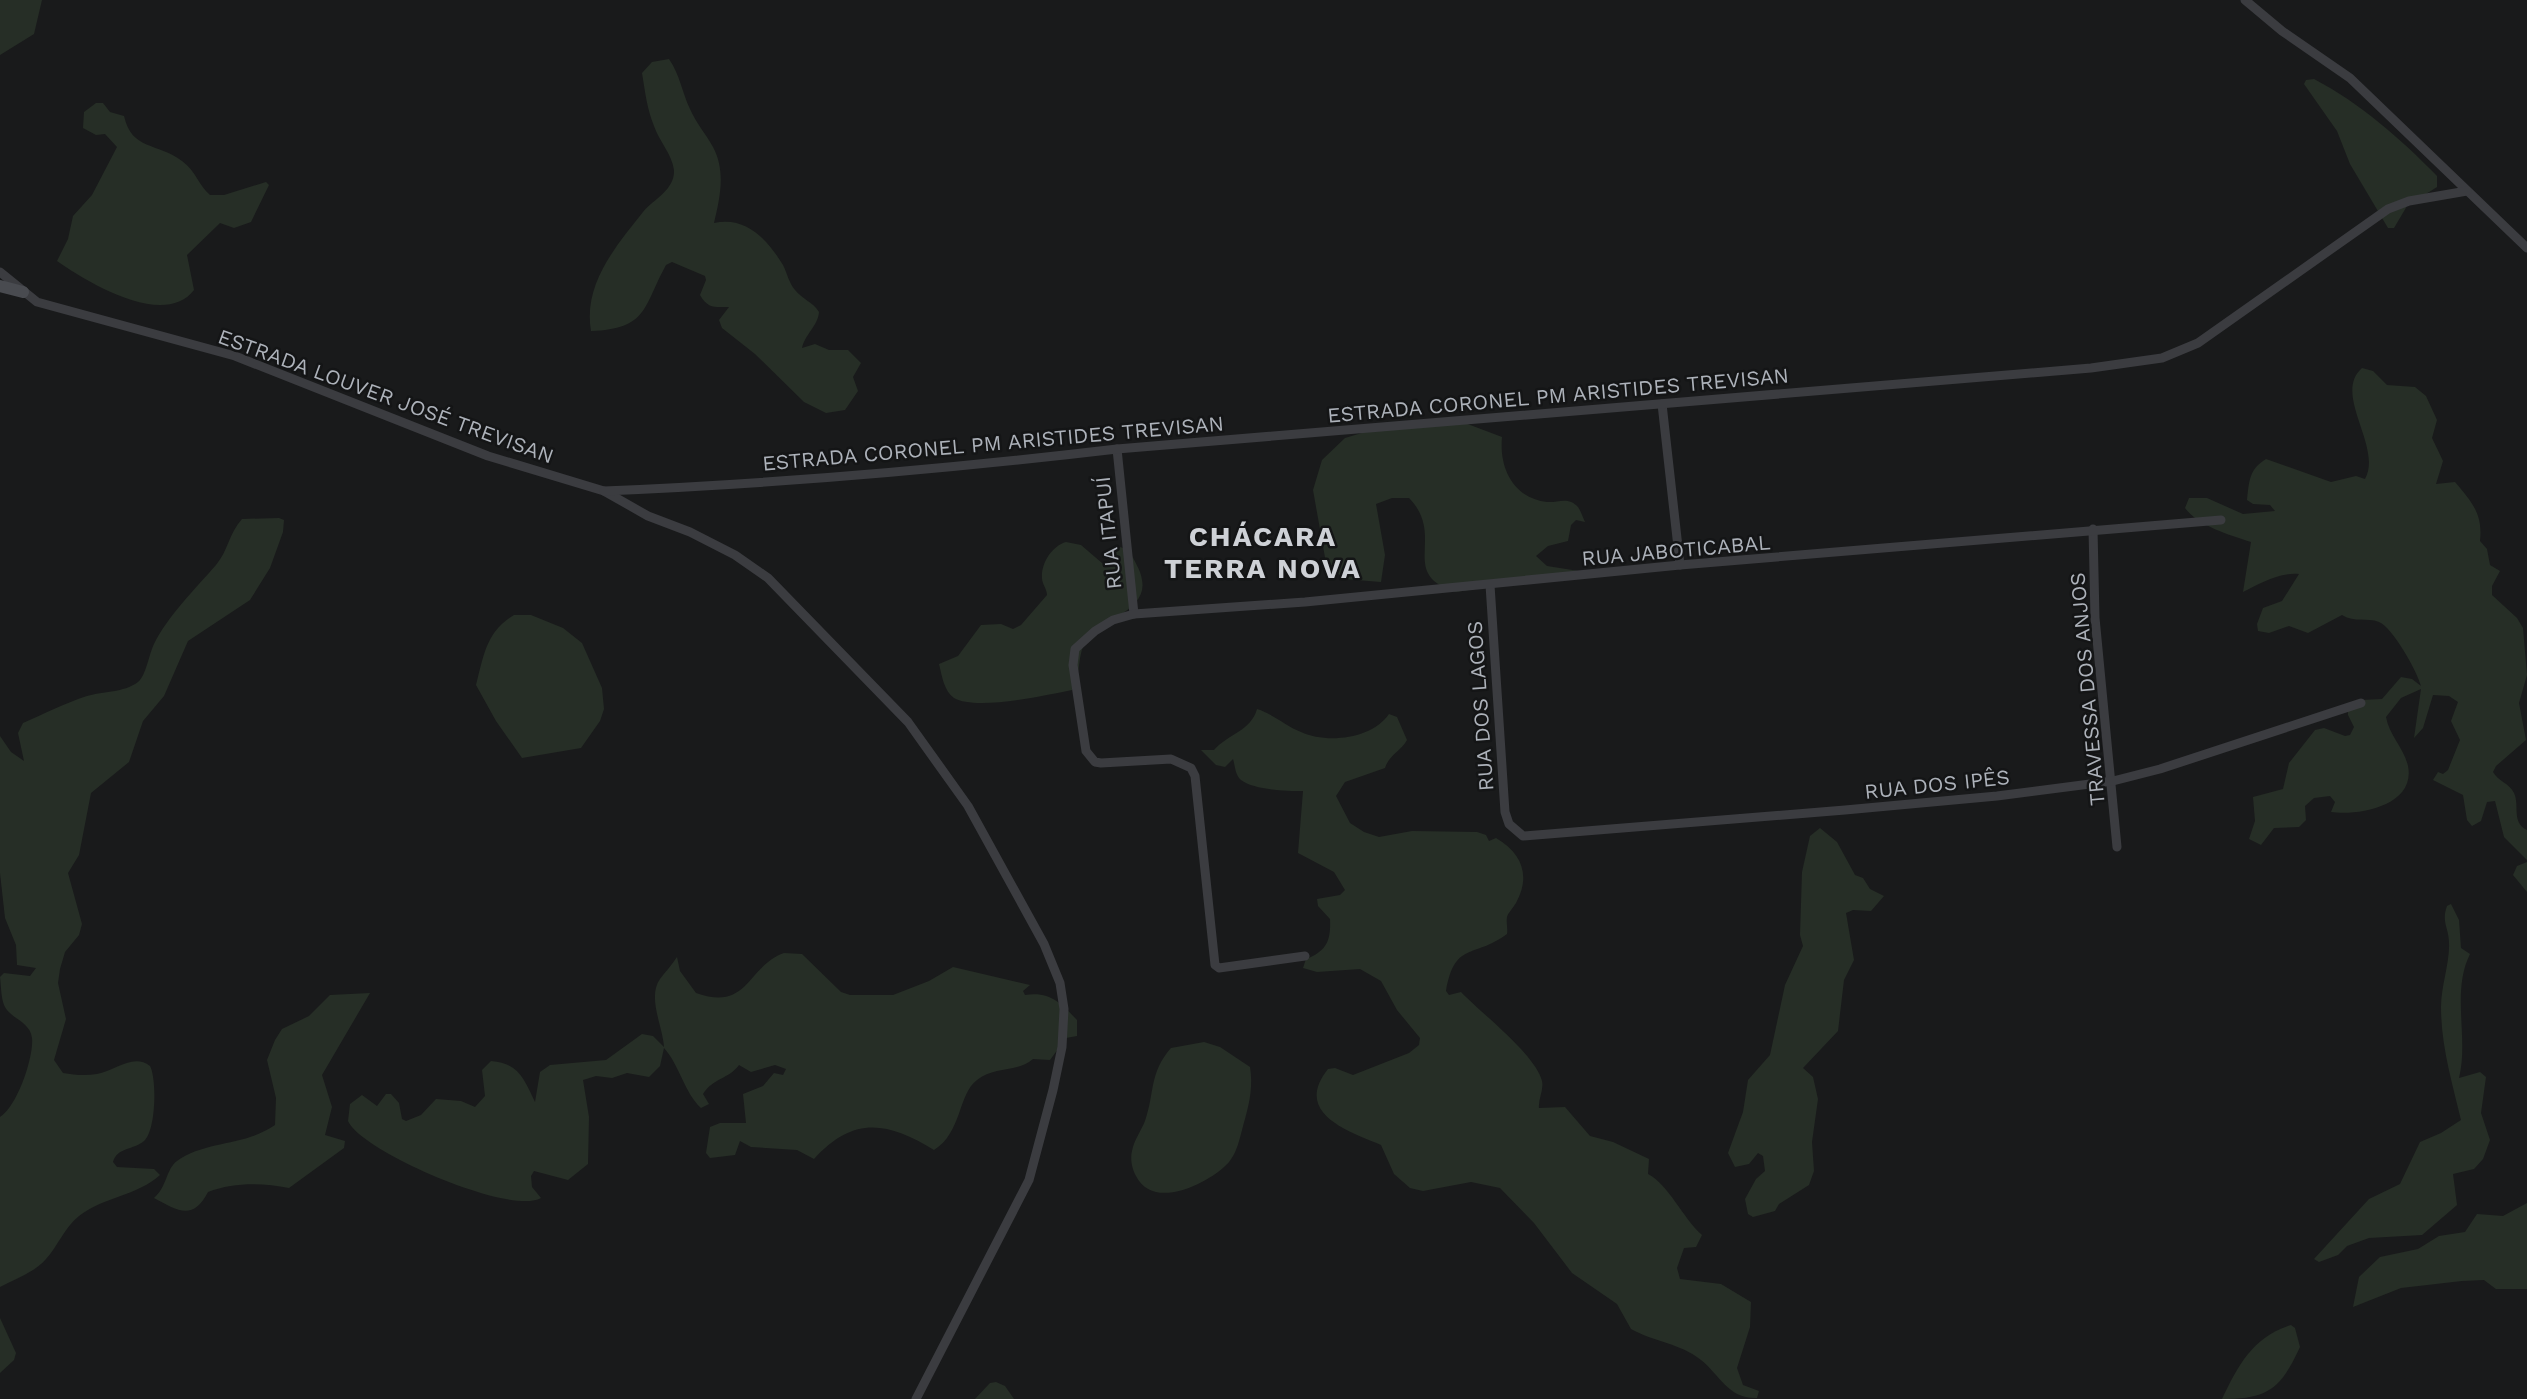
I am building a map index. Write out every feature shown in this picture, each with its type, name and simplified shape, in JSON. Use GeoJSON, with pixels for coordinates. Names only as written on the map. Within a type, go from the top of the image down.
{"type":"FeatureCollection","features":[{"type":"Feature","properties":{"kind":"street"},"geometry":{"type":"LineString","coordinates":[[2245,0],[2282,31],[2350,78],[2527,248]]}},
{"type":"Feature","properties":{"kind":"street","name":"ESTRADA CORONEL PM ARISTIDES TREVISAN"},"geometry":{"type":"LineString","coordinates":[[604,491],[690,488],[992,463],[1117,449],[2091,368],[2162,358],[2198,343],[2388,209],[2409,201],[2467,191]]}},
{"type":"Feature","properties":{"kind":"street","name":"ESTRADA LOUVER JOSÉ TREVISAN"},"geometry":{"type":"LineString","coordinates":[[0,272],[37,302],[235,356],[488,456],[604,491],[648,516],[690,532],[735,555],[768,578],[908,722],[968,806],[1044,944],[1060,983],[1064,1009],[1062,1047],[1030,1180],[916,1399]]}},
{"type":"Feature","properties":{"kind":"street"},"geometry":{"type":"LineString","coordinates":[[0,286],[23,292]]}},
{"type":"Feature","properties":{"kind":"street"},"geometry":{"type":"LineString","coordinates":[[1662,404],[1680,565]]}},
{"type":"Feature","properties":{"kind":"street","name":"RUA ITAPUÍ"},"geometry":{"type":"LineString","coordinates":[[1117,449],[1134,614]]}},
{"type":"Feature","properties":{"kind":"street","name":"RUA JABOTICABAL"},"geometry":{"type":"LineString","coordinates":[[1305,956],[1219,968],[1213,961],[1195,776],[1191,768],[1171,759],[1101,763],[1090,758],[1086,751],[1075,684],[1075,649],[1095,631],[1134,614],[1490,585],[1680,565],[1905,548],[2093,528],[2221,520]]}},
{"type":"Feature","properties":{"kind":"street","name":"TRAVESSA DOS ANJOS"},"geometry":{"type":"LineString","coordinates":[[2093,528],[2098,654],[2118,847]]}},
{"type":"Feature","properties":{"kind":"street","name":"RUA DOS LAGOS"},"geometry":{"type":"LineString","coordinates":[[1490,585],[1501,780],[1509,824]]}},
{"type":"Feature","properties":{"kind":"street","name":"RUA DOS IPÊS"},"geometry":{"type":"LineString","coordinates":[[1509,824],[1523,836],[1541,836],[1984,797],[2113,781],[2161,769],[2361,703]]}},
{"type":"Feature","properties":{"kind":"shaded area"},"geometry":{"type":"Polygon","coordinates":[[[0,0],[42,0],[34,34],[0,55],[0,0]]]}},
{"type":"Feature","properties":{"kind":"shaded area"},"geometry":{"type":"Polygon","coordinates":[[[669,59],[692,114],[717,156],[721,185],[714,223],[746,226],[763,238],[783,265],[795,290],[819,312],[802,348],[815,344],[829,350],[848,350],[861,363],[853,377],[858,391],[845,410],[826,413],[804,402],[755,354],[722,328],[719,320],[729,307],[712,306],[703,300],[700,295],[705,276],[672,262],[666,265],[647,304],[634,320],[624,326],[591,331],[592,298],[604,267],[632,225],[668,189],[673,177],[671,158],[656,132],[646,100],[642,73],[652,62],[669,59]]]}},
{"type":"Feature","properties":{"kind":"shaded area"},"geometry":{"type":"Polygon","coordinates":[[[2314,79],[2348,99],[2379,123],[2437,176],[2437,187],[2407,206],[2394,228],[2388,228],[2350,164],[2337,131],[2304,84],[2306,80],[2314,79]]]}},
{"type":"Feature","properties":{"kind":"shaded area"},"geometry":{"type":"Polygon","coordinates":[[[96,103],[103,103],[110,112],[124,116],[128,127],[139,141],[182,161],[210,195],[224,195],[266,182],[269,185],[251,222],[234,228],[220,223],[187,255],[194,290],[181,301],[164,305],[145,304],[125,298],[87,280],[57,261],[68,239],[73,216],[92,195],[117,147],[105,134],[96,135],[83,128],[84,112],[96,103]]]}},
{"type":"Feature","properties":{"kind":"shaded area"},"geometry":{"type":"Polygon","coordinates":[[[2362,368],[2373,371],[2387,385],[2415,387],[2426,396],[2437,420],[2432,438],[2443,461],[2436,484],[2455,482],[2471,502],[2478,516],[2480,541],[2487,549],[2490,565],[2500,571],[2492,586],[2492,595],[2517,618],[2523,628],[2527,675],[2519,703],[2526,740],[2496,766],[2493,772],[2516,798],[2517,818],[2527,830],[2527,860],[2504,837],[2495,801],[2487,802],[2481,821],[2472,826],[2467,820],[2463,795],[2433,780],[2438,772],[2443,774],[2448,770],[2460,740],[2451,721],[2458,702],[2449,696],[2433,695],[2423,728],[2414,738],[2421,689],[2401,698],[2386,717],[2408,766],[2408,780],[2403,791],[2394,799],[2369,810],[2342,813],[2331,812],[2335,802],[2330,796],[2314,798],[2305,806],[2306,820],[2299,827],[2274,828],[2261,845],[2249,839],[2255,821],[2253,797],[2283,789],[2289,763],[2315,730],[2324,728],[2345,736],[2350,735],[2354,727],[2348,715],[2348,704],[2382,699],[2401,677],[2412,679],[2421,686],[2404,651],[2391,632],[2379,622],[2342,615],[2308,633],[2289,626],[2269,633],[2258,631],[2257,624],[2263,608],[2282,601],[2299,574],[2277,577],[2243,592],[2251,542],[2206,525],[2185,508],[2189,498],[2207,498],[2243,514],[2275,511],[2270,505],[2253,504],[2247,500],[2253,472],[2266,459],[2331,482],[2356,476],[2365,479],[2369,466],[2368,452],[2352,392],[2354,379],[2362,368]]]}},
{"type":"Feature","properties":{"kind":"shaded area"},"geometry":{"type":"Polygon","coordinates":[[[1457,420],[1502,437],[1506,470],[1517,488],[1525,495],[1547,502],[1570,502],[1578,507],[1585,522],[1576,520],[1571,525],[1568,541],[1548,546],[1536,556],[1547,566],[1585,572],[1456,592],[1439,584],[1429,575],[1425,565],[1424,527],[1420,512],[1409,498],[1392,498],[1376,504],[1385,555],[1381,582],[1344,579],[1326,563],[1313,490],[1322,460],[1345,438],[1392,424],[1457,420]]]}},
{"type":"Feature","properties":{"kind":"shaded area"},"geometry":{"type":"Polygon","coordinates":[[[242,519],[284,520],[283,532],[270,568],[250,600],[188,641],[164,696],[143,721],[129,762],[91,793],[79,855],[68,873],[82,924],[79,935],[65,952],[60,969],[58,983],[66,1019],[54,1060],[63,1073],[80,1075],[97,1074],[137,1061],[150,1066],[154,1082],[154,1105],[148,1135],[140,1144],[118,1154],[113,1162],[117,1167],[154,1169],[160,1175],[141,1188],[79,1216],[41,1264],[0,1287],[0,1117],[12,1103],[23,1081],[32,1038],[28,1028],[4,1005],[0,977],[4,973],[30,976],[36,968],[17,965],[16,945],[5,918],[0,873],[0,736],[11,752],[24,761],[18,733],[23,723],[93,694],[120,690],[138,682],[152,648],[167,623],[220,560],[242,519]]]}},
{"type":"Feature","properties":{"kind":"shaded area"},"geometry":{"type":"Polygon","coordinates":[[[1066,542],[1081,545],[1102,563],[1109,561],[1120,547],[1129,550],[1141,576],[1142,590],[1138,599],[1088,638],[1082,650],[1072,690],[994,702],[964,702],[954,698],[942,678],[939,664],[958,656],[981,625],[1001,624],[1013,629],[1021,625],[1047,595],[1042,578],[1045,561],[1056,547],[1066,542]]]}},
{"type":"Feature","properties":{"kind":"shaded area"},"geometry":{"type":"Polygon","coordinates":[[[514,615],[531,615],[563,628],[582,643],[602,688],[604,709],[600,721],[581,748],[522,758],[496,721],[476,685],[484,654],[492,637],[497,629],[514,615]]]}},
{"type":"Feature","properties":{"kind":"shaded area"},"geometry":{"type":"Polygon","coordinates":[[[1257,709],[1301,732],[1323,738],[1361,734],[1372,729],[1389,714],[1397,717],[1407,740],[1404,744],[1385,768],[1345,782],[1336,796],[1350,823],[1379,837],[1412,831],[1477,832],[1486,835],[1489,841],[1496,838],[1518,858],[1523,884],[1521,893],[1507,917],[1507,934],[1460,958],[1450,975],[1446,991],[1449,995],[1461,992],[1530,1059],[1542,1081],[1539,1108],[1565,1107],[1590,1136],[1613,1142],[1649,1159],[1648,1174],[1669,1193],[1702,1235],[1696,1247],[1684,1248],[1677,1268],[1680,1279],[1721,1284],[1751,1302],[1750,1327],[1737,1368],[1743,1385],[1759,1391],[1757,1398],[1739,1395],[1693,1354],[1631,1329],[1617,1304],[1572,1273],[1534,1223],[1500,1188],[1471,1182],[1423,1191],[1410,1188],[1394,1174],[1381,1145],[1340,1126],[1320,1109],[1317,1097],[1319,1084],[1328,1069],[1335,1068],[1353,1075],[1409,1053],[1419,1045],[1420,1038],[1397,1010],[1381,981],[1360,969],[1317,972],[1303,968],[1306,959],[1323,948],[1330,933],[1330,919],[1318,906],[1317,899],[1340,895],[1345,890],[1334,872],[1298,853],[1303,791],[1254,786],[1241,780],[1233,759],[1225,767],[1216,765],[1201,750],[1214,750],[1250,722],[1257,709]]]}},
{"type":"Feature","properties":{"kind":"shaded area"},"geometry":{"type":"Polygon","coordinates":[[[1820,828],[1837,842],[1855,875],[1863,878],[1870,889],[1884,896],[1871,911],[1853,910],[1846,913],[1854,960],[1844,980],[1838,1031],[1803,1068],[1813,1077],[1818,1099],[1812,1142],[1814,1171],[1809,1185],[1779,1204],[1775,1211],[1753,1217],[1748,1214],[1745,1199],[1756,1179],[1765,1171],[1763,1156],[1758,1153],[1749,1164],[1735,1167],[1728,1153],[1743,1112],[1748,1080],[1770,1055],[1785,985],[1803,946],[1800,935],[1802,872],[1810,836],[1820,828]]]}},
{"type":"Feature","properties":{"kind":"shaded area"},"geometry":{"type":"Polygon","coordinates":[[[2527,862],[2527,892],[2513,875],[2517,866],[2527,862]]]}},
{"type":"Feature","properties":{"kind":"shaded area"},"geometry":{"type":"Polygon","coordinates":[[[2451,904],[2459,920],[2461,948],[2470,954],[2462,984],[2462,1063],[2459,1078],[2480,1072],[2486,1077],[2481,1113],[2490,1140],[2483,1159],[2474,1169],[2453,1174],[2457,1205],[2422,1235],[2369,1238],[2347,1246],[2338,1255],[2319,1262],[2314,1259],[2369,1199],[2400,1184],[2420,1142],[2461,1120],[2441,1021],[2441,999],[2449,950],[2445,916],[2447,906],[2451,904]]]}},
{"type":"Feature","properties":{"kind":"shaded area"},"geometry":{"type":"Polygon","coordinates":[[[784,953],[802,954],[841,992],[850,995],[893,995],[929,981],[953,967],[1030,985],[1023,991],[1025,995],[1048,997],[1066,1008],[1077,1020],[1077,1036],[1066,1038],[1050,1060],[1033,1059],[977,1080],[966,1094],[950,1134],[934,1150],[901,1133],[871,1128],[843,1135],[814,1159],[797,1150],[751,1147],[740,1141],[735,1155],[710,1158],[706,1153],[710,1127],[720,1123],[746,1123],[743,1094],[763,1086],[774,1073],[783,1075],[786,1069],[775,1065],[751,1072],[739,1065],[707,1089],[703,1094],[709,1104],[701,1108],[664,1048],[660,1066],[649,1077],[627,1073],[612,1078],[596,1076],[583,1080],[589,1117],[588,1164],[568,1180],[534,1171],[531,1176],[532,1187],[541,1198],[524,1201],[500,1198],[470,1189],[407,1163],[359,1134],[348,1121],[350,1104],[362,1095],[377,1106],[386,1094],[391,1094],[399,1103],[402,1119],[406,1121],[421,1115],[436,1099],[461,1101],[475,1107],[485,1096],[482,1070],[491,1061],[514,1069],[524,1079],[535,1102],[540,1072],[550,1065],[606,1060],[642,1034],[653,1036],[664,1047],[655,1003],[656,986],[677,957],[680,971],[696,993],[727,997],[746,985],[772,959],[784,953]]]}},
{"type":"Feature","properties":{"kind":"shaded area"},"geometry":{"type":"Polygon","coordinates":[[[370,993],[322,1075],[332,1107],[325,1135],[345,1141],[344,1148],[289,1188],[259,1184],[228,1186],[208,1192],[197,1207],[184,1211],[154,1198],[162,1189],[173,1164],[188,1154],[250,1137],[275,1125],[276,1098],[267,1060],[282,1029],[309,1016],[330,995],[370,993]]]}},
{"type":"Feature","properties":{"kind":"shaded area"},"geometry":{"type":"Polygon","coordinates":[[[1204,1042],[1220,1047],[1250,1067],[1250,1099],[1238,1145],[1229,1162],[1204,1181],[1179,1191],[1154,1191],[1144,1186],[1136,1176],[1131,1157],[1134,1143],[1145,1121],[1156,1074],[1171,1048],[1204,1042]]]}},
{"type":"Feature","properties":{"kind":"shaded area"},"geometry":{"type":"Polygon","coordinates":[[[2527,1203],[2527,1289],[2496,1289],[2484,1280],[2462,1281],[2401,1288],[2353,1307],[2359,1277],[2380,1257],[2418,1249],[2439,1236],[2465,1232],[2477,1214],[2503,1216],[2527,1203]]]}},
{"type":"Feature","properties":{"kind":"shaded area"},"geometry":{"type":"Polygon","coordinates":[[[0,1318],[16,1353],[14,1360],[0,1373],[0,1318]]]}},
{"type":"Feature","properties":{"kind":"shaded area"},"geometry":{"type":"Polygon","coordinates":[[[2291,1325],[2295,1328],[2300,1347],[2279,1381],[2272,1388],[2251,1397],[2222,1399],[2248,1354],[2266,1337],[2291,1325]]]}},
{"type":"Feature","properties":{"kind":"shaded area"},"geometry":{"type":"Polygon","coordinates":[[[996,1382],[1005,1386],[1014,1399],[975,1399],[990,1383],[996,1382]]]}},
{"type":"Feature","properties":{"kind":"district","name":"CHÁCARA TERRA NOVA"},"geometry":{"type":"Point","coordinates":[1263,552]}}]}
